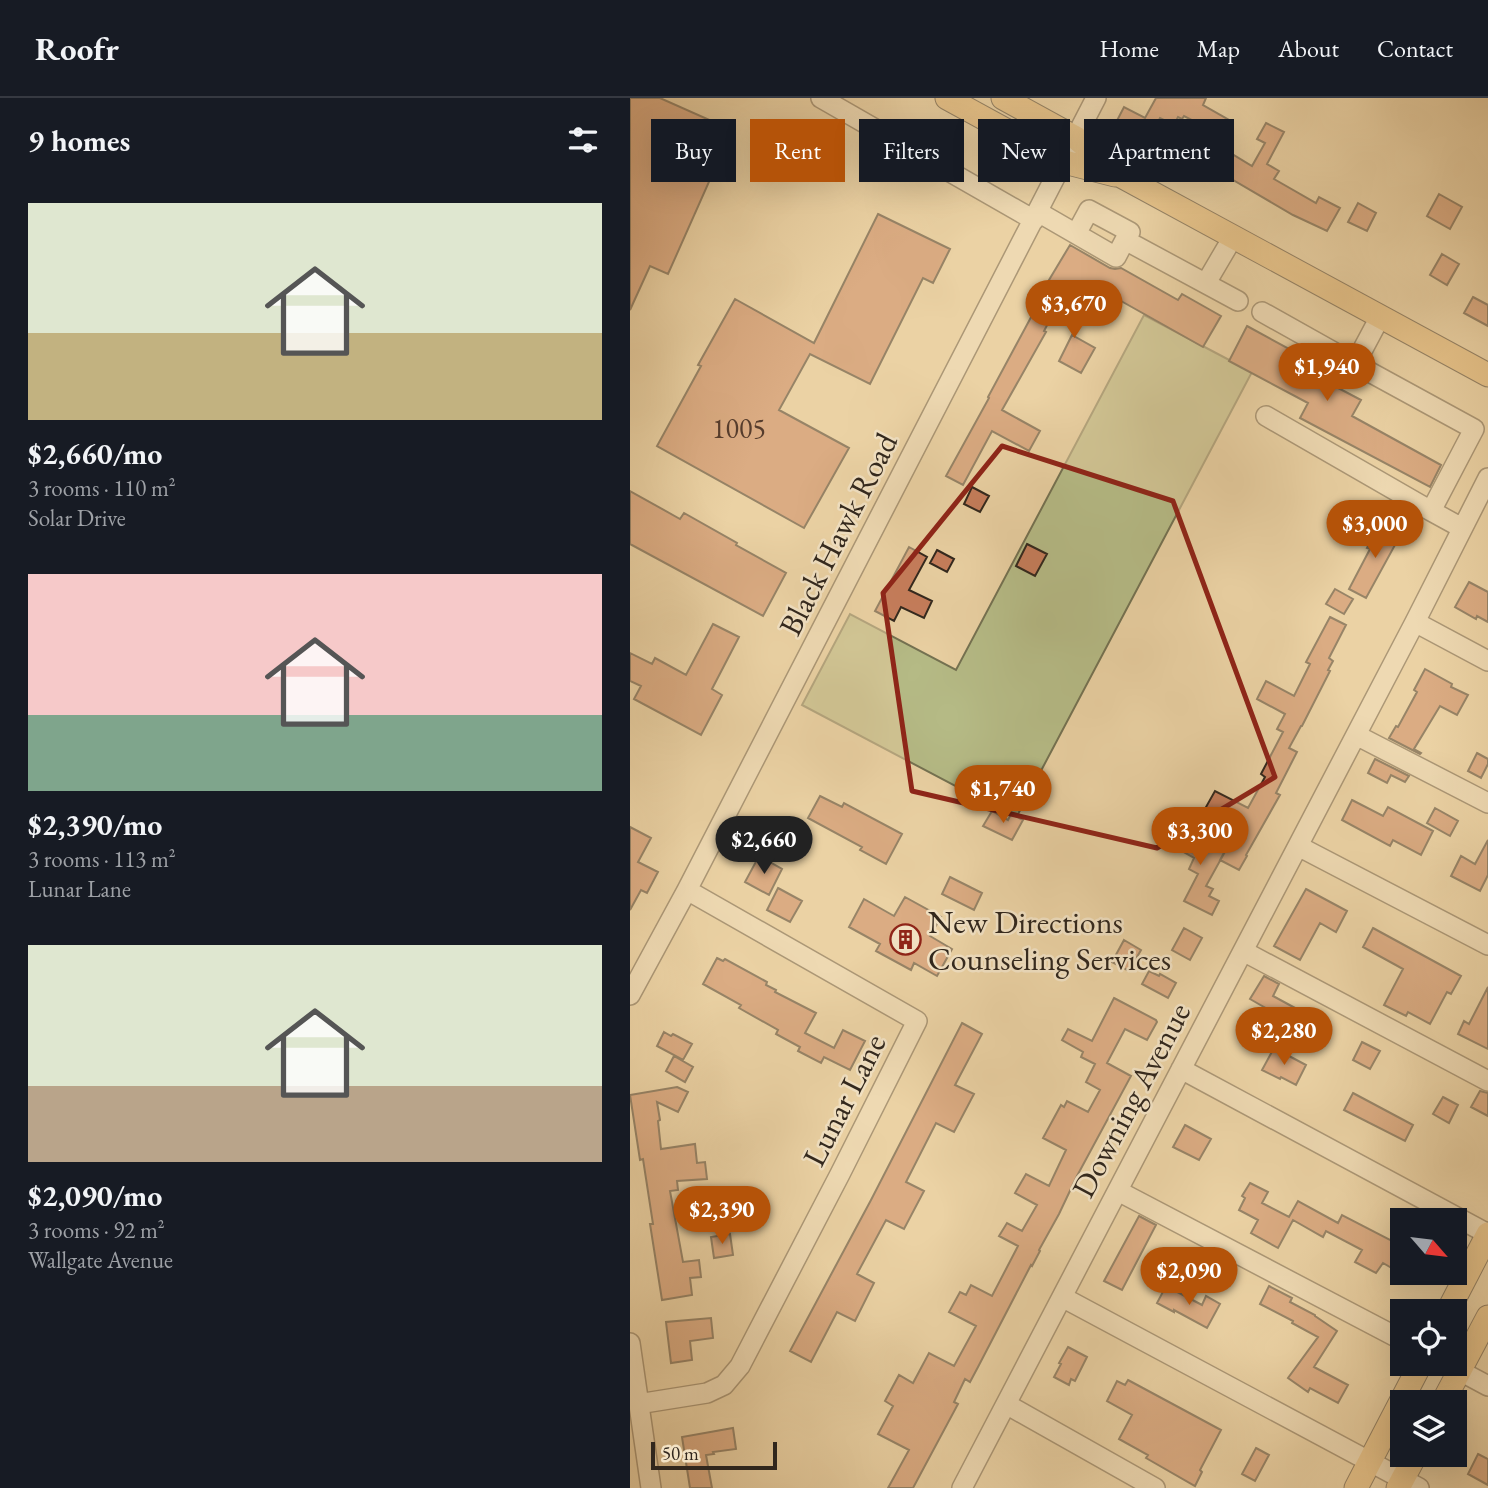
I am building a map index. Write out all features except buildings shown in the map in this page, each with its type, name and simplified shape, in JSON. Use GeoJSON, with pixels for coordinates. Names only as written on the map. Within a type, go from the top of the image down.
{"type":"FeatureCollection","features":[{"type":"Feature","properties":{"kind":"main road"},"geometry":{"type":"LineString","coordinates":[[947,98],[985,119]]}},
{"type":"Feature","properties":{"kind":"main road"},"geometry":{"type":"LineString","coordinates":[[1003,98],[1084,145]]}},
{"type":"Feature","properties":{"kind":"main road"},"geometry":{"type":"LineString","coordinates":[[1132,182],[1488,375]]}},
{"type":"Feature","properties":{"kind":"main road"},"geometry":{"type":"LineString","coordinates":[[1454,1299],[1488,1234]]}},
{"type":"Feature","properties":{"kind":"main road"},"geometry":{"type":"LineString","coordinates":[[1467,1358],[1488,1317]]}},
{"type":"Feature","properties":{"kind":"main road"},"geometry":{"type":"LineString","coordinates":[[1356,1488],[1414,1376]]}},
{"type":"Feature","properties":{"kind":"main road"},"geometry":{"type":"LineString","coordinates":[[1406,1485],[1412,1467]]}},
{"type":"Feature","properties":{"kind":"street"},"geometry":{"type":"LineString","coordinates":[[821,98],[1116,257],[1130,232],[1089,210],[1076,234]]}},
{"type":"Feature","properties":{"kind":"street","name":"Black Hawk Road"},"geometry":{"type":"LineString","coordinates":[[1070,150],[1096,98]]}},
{"type":"Feature","properties":{"kind":"street","name":"Black Hawk Road"},"geometry":{"type":"LineString","coordinates":[[630,995],[1054,182]]}},
{"type":"Feature","properties":{"kind":"street"},"geometry":{"type":"LineString","coordinates":[[1206,283],[1233,237]]}},
{"type":"Feature","properties":{"kind":"street"},"geometry":{"type":"LineString","coordinates":[[1125,240],[1238,301]]}},
{"type":"Feature","properties":{"kind":"street"},"geometry":{"type":"LineString","coordinates":[[1262,312],[1474,429],[1431,511]]}},
{"type":"Feature","properties":{"kind":"street"},"geometry":{"type":"LineString","coordinates":[[1355,364],[1380,317]]}},
{"type":"Feature","properties":{"kind":"street"},"geometry":{"type":"LineString","coordinates":[[1266,416],[1462,528]]}},
{"type":"Feature","properties":{"kind":"street","name":"Downing Avenue"},"geometry":{"type":"LineString","coordinates":[[962,1488],[1462,528],[1480,513],[1488,478]]}},
{"type":"Feature","properties":{"kind":"street"},"geometry":{"type":"LineString","coordinates":[[1415,622],[1488,661]]}},
{"type":"Feature","properties":{"kind":"street"},"geometry":{"type":"LineString","coordinates":[[1356,735],[1488,803]]}},
{"type":"Feature","properties":{"kind":"street"},"geometry":{"type":"LineString","coordinates":[[1298,846],[1488,945]]}},
{"type":"Feature","properties":{"kind":"street","name":"Lunar Lane"},"geometry":{"type":"LineString","coordinates":[[638,1404],[707,1393],[724,1385],[740,1366],[917,1021],[687,890]]}},
{"type":"Feature","properties":{"kind":"street"},"geometry":{"type":"LineString","coordinates":[[1243,951],[1488,1081]]}},
{"type":"Feature","properties":{"kind":"street"},"geometry":{"type":"LineString","coordinates":[[1181,1069],[1488,1234]]}},
{"type":"Feature","properties":{"kind":"street"},"geometry":{"type":"LineString","coordinates":[[1118,1191],[1390,1334]]}},
{"type":"Feature","properties":{"kind":"street"},"geometry":{"type":"LineString","coordinates":[[1062,1297],[1370,1462],[1406,1485]]}},
{"type":"Feature","properties":{"kind":"street"},"geometry":{"type":"LineString","coordinates":[[630,1343],[651,1488]]}},
{"type":"Feature","properties":{"kind":"street"},"geometry":{"type":"LineString","coordinates":[[1467,1375],[1488,1386]]}},
{"type":"Feature","properties":{"kind":"street"},"geometry":{"type":"LineString","coordinates":[[1006,1404],[1155,1488]]}},
{"type":"Feature","properties":{"kind":"highlighted area"},"geometry":{"type":"Polygon","coordinates":[[[1002,446],[1173,501],[1275,777],[1157,848],[912,791],[883,593],[1002,446]]]}},
{"type":"Feature","properties":{"kind":"green space"},"geometry":{"type":"Polygon","coordinates":[[[1144,315],[1252,372],[1016,818],[802,705],[850,614],[956,670],[1144,315]]]}},
{"type":"Feature","properties":{"kind":"place","name":"New Directions Counseling Services"},"geometry":{"type":"Point","coordinates":[905,940]}}]}
